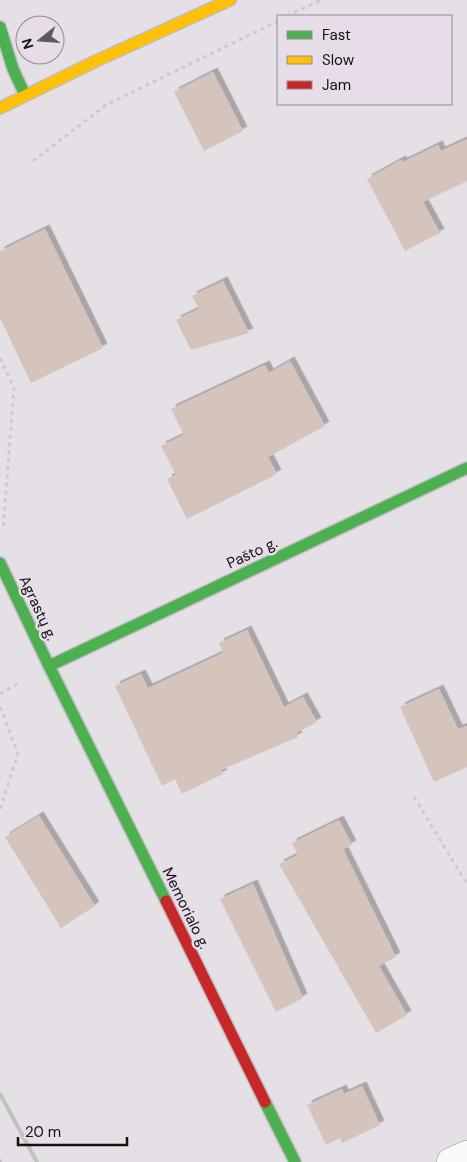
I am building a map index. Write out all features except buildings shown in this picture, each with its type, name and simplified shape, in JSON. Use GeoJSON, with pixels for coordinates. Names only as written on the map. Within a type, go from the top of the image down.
{"type":"FeatureCollection","features":[{"type":"Feature","properties":{"kind":"street"},"geometry":{"type":"LineString","coordinates":[[0,108],[96,61],[230,0]]}},
{"type":"Feature","properties":{"kind":"street"},"geometry":{"type":"LineString","coordinates":[[0,27],[13,69],[25,95]]}},
{"type":"Feature","properties":{"kind":"street","name":"Pašto g."},"geometry":{"type":"LineString","coordinates":[[49,666],[467,468]]}},
{"type":"Feature","properties":{"kind":"street","name":"Agrastų g."},"geometry":{"type":"LineString","coordinates":[[0,564],[49,666]]}},
{"type":"Feature","properties":{"kind":"street","name":"Memorialo g."},"geometry":{"type":"LineString","coordinates":[[49,666],[295,1162]]}},
{"type":"Feature","properties":{"kind":"street"},"geometry":{"type":"LineString","coordinates":[[451,1162],[467,1155]]}},
{"type":"Feature","properties":{"kind":"path"},"geometry":{"type":"LineString","coordinates":[[290,15],[321,0]]}},
{"type":"Feature","properties":{"kind":"path"},"geometry":{"type":"LineString","coordinates":[[33,161],[106,105],[277,21]]}},
{"type":"Feature","properties":{"kind":"path"},"geometry":{"type":"LineString","coordinates":[[0,358],[14,388],[0,564]]}},
{"type":"Feature","properties":{"kind":"path"},"geometry":{"type":"LineString","coordinates":[[0,708],[18,752],[0,810]]}},
{"type":"Feature","properties":{"kind":"path"},"geometry":{"type":"LineString","coordinates":[[414,797],[467,884]]}},
{"type":"Feature","properties":{"kind":"railway"},"geometry":{"type":"LineString","coordinates":[[0,1094],[37,1162]]}},
{"type":"Feature","properties":{"kind":"traffic: fast"},"geometry":{"type":"LineString","coordinates":[[0,27],[13,69],[25,95]]}},
{"type":"Feature","properties":{"kind":"traffic: fast"},"geometry":{"type":"LineString","coordinates":[[49,666],[467,468]]}},
{"type":"Feature","properties":{"kind":"traffic: fast"},"geometry":{"type":"LineString","coordinates":[[0,563],[166,901]]}},
{"type":"Feature","properties":{"kind":"traffic: fast"},"geometry":{"type":"LineString","coordinates":[[265,1102],[295,1162]]}},
{"type":"Feature","properties":{"kind":"traffic: slow"},"geometry":{"type":"LineString","coordinates":[[0,108],[96,61],[230,0]]}},
{"type":"Feature","properties":{"kind":"traffic: jam"},"geometry":{"type":"LineString","coordinates":[[166,901],[265,1102]]}}]}
